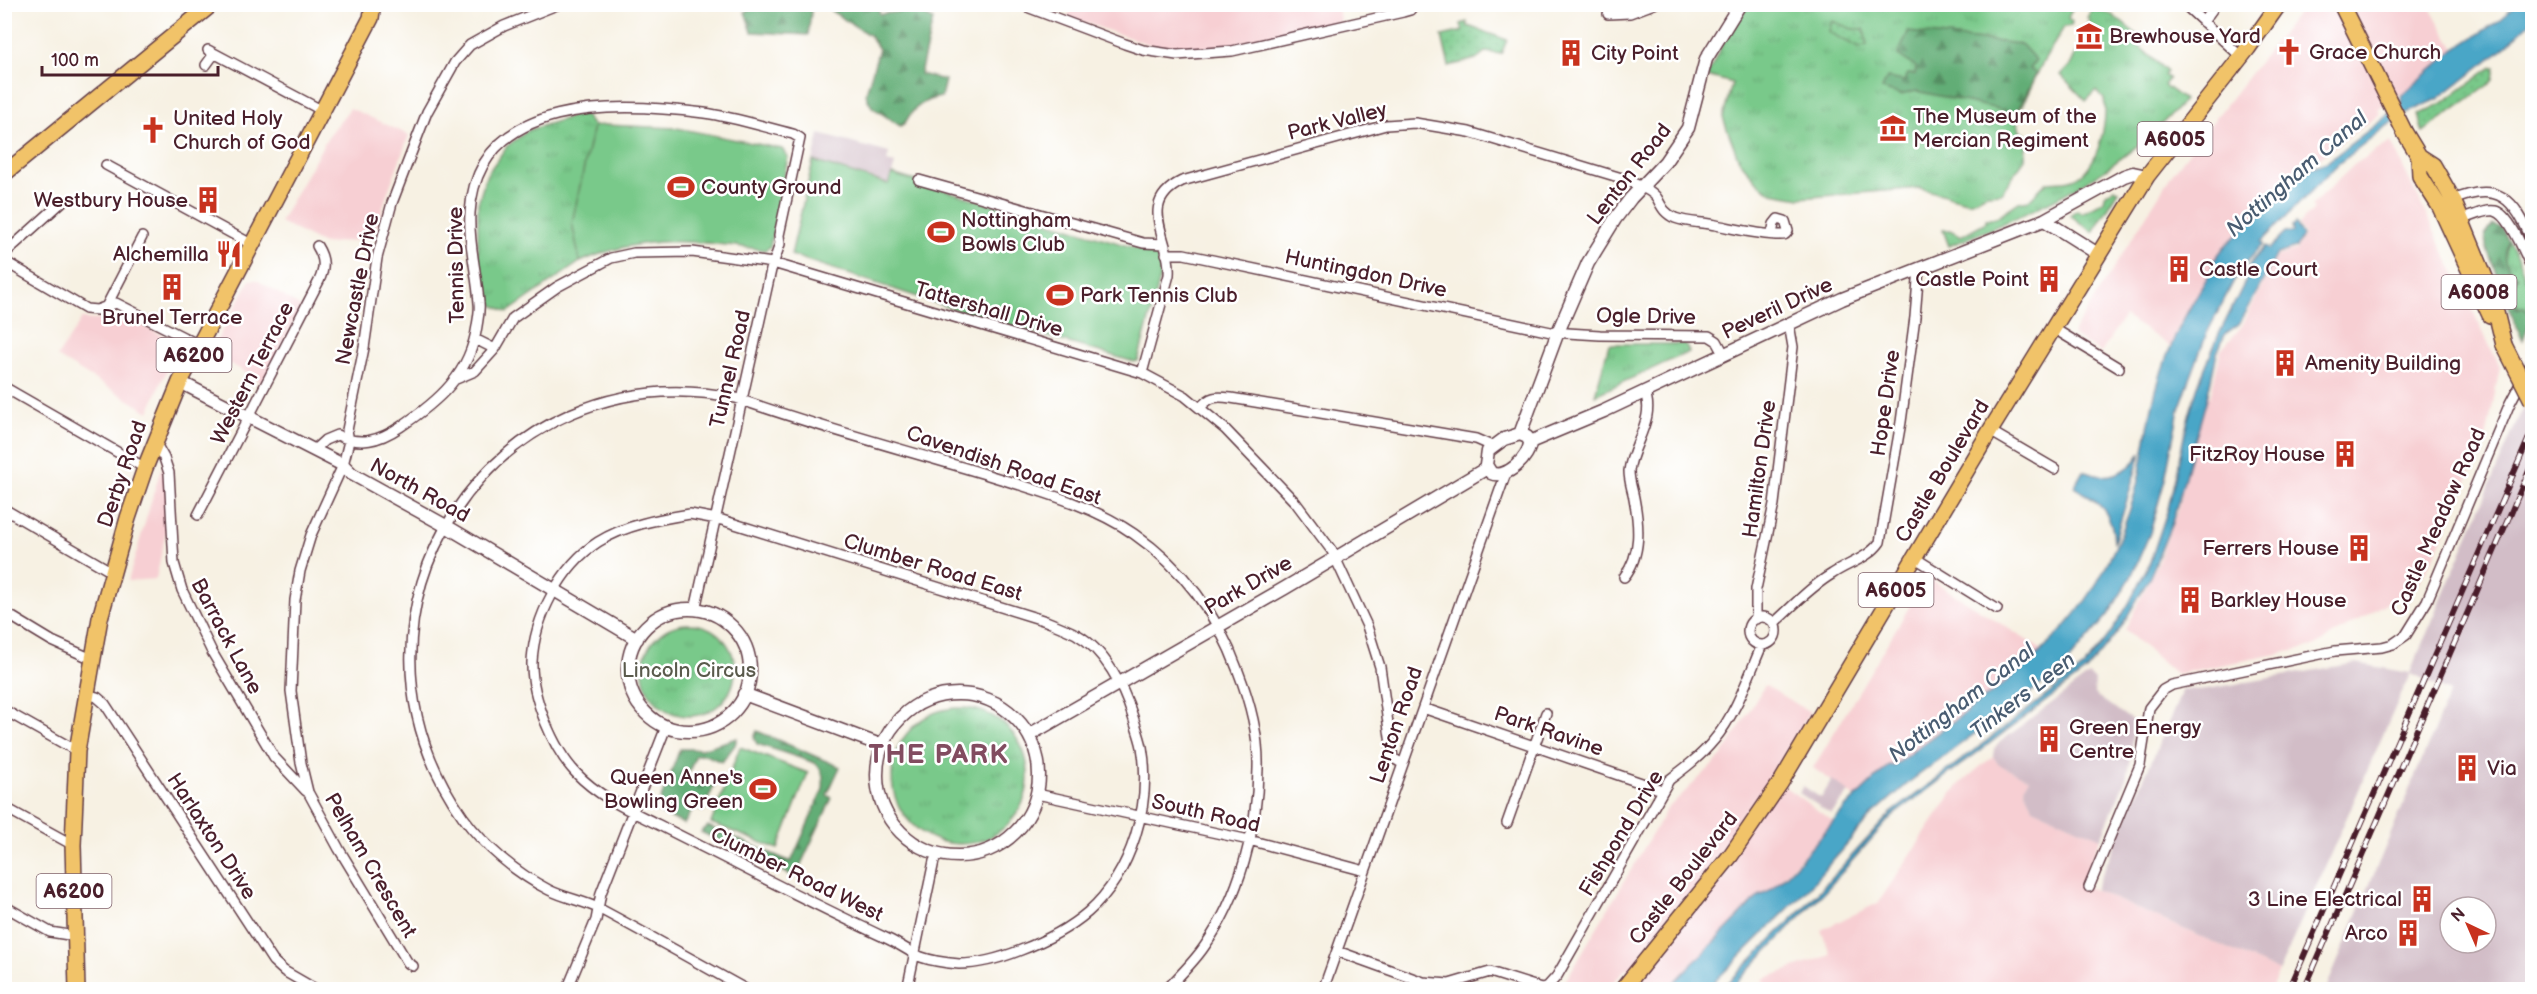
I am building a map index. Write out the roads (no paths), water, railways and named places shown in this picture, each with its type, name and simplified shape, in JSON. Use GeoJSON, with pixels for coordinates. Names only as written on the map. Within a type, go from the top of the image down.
{"type":"FeatureCollection","features":[{"type":"Feature","properties":{"kind":"main road"},"geometry":{"type":"LineString","coordinates":[[4,174],[212,4]]}},
{"type":"Feature","properties":{"kind":"main road","name":"Derby Road"},"geometry":{"type":"LineString","coordinates":[[77,990],[73,845],[77,751],[92,659],[112,572],[145,468],[180,382],[323,111],[372,11],[385,4]]}},
{"type":"Feature","properties":{"kind":"main road","name":"Castle Boulevard"},"geometry":{"type":"LineString","coordinates":[[1622,990],[1731,855],[1781,782],[1990,431],[2147,176],[2279,4]]}},
{"type":"Feature","properties":{"kind":"main road","name":"A6008"},"geometry":{"type":"LineString","coordinates":[[2341,7],[2402,127],[2419,156],[2431,163],[2504,345],[2532,400]]}},
{"type":"Feature","properties":{"kind":"street","name":"Newcastle Drive"},"geometry":{"type":"LineString","coordinates":[[349,441],[347,430],[364,348],[377,258],[392,203],[427,112],[455,62],[470,45],[504,26],[559,4]]}},
{"type":"Feature","properties":{"kind":"street"},"geometry":{"type":"LineString","coordinates":[[1019,4],[1143,50],[1197,55],[1270,44],[1403,12],[1410,10],[1415,4]]}},
{"type":"Feature","properties":{"kind":"street"},"geometry":{"type":"LineString","coordinates":[[1608,14],[1630,13],[1654,4]]}},
{"type":"Feature","properties":{"kind":"street","name":"Lenton Road"},"geometry":{"type":"LineString","coordinates":[[1323,990],[1506,473],[1526,454],[1525,438],[1558,332],[1594,254],[1615,219],[1665,162],[1688,128],[1706,60],[1740,4]]}},
{"type":"Feature","properties":{"kind":"street"},"geometry":{"type":"LineString","coordinates":[[2184,4],[2239,56]]}},
{"type":"Feature","properties":{"kind":"street"},"geometry":{"type":"LineString","coordinates":[[2203,22],[2216,4]]}},
{"type":"Feature","properties":{"kind":"street"},"geometry":{"type":"LineString","coordinates":[[206,64],[211,52],[323,111]]}},
{"type":"Feature","properties":{"kind":"street","name":"Tennis Drive"},"geometry":{"type":"LineString","coordinates":[[456,379],[468,361],[475,339],[480,305],[472,255],[470,212],[476,178],[495,147],[506,136],[535,121],[578,111],[655,108],[705,113],[793,134],[800,138]]}},
{"type":"Feature","properties":{"kind":"street","name":"Park Valley"},"geometry":{"type":"LineString","coordinates":[[1165,249],[1158,212],[1160,201],[1168,188],[1182,181],[1344,135],[1393,124],[1430,125],[1469,132],[1625,179],[1642,187]]}},
{"type":"Feature","properties":{"kind":"street","name":"Tunnel Road"},"geometry":{"type":"LineString","coordinates":[[695,610],[741,400],[773,263],[780,244],[779,235],[800,138]]}},
{"type":"Feature","properties":{"kind":"street"},"geometry":{"type":"LineString","coordinates":[[106,165],[253,245]]}},
{"type":"Feature","properties":{"kind":"street","name":"Peveril Drive"},"geometry":{"type":"LineString","coordinates":[[1525,438],[1644,391],[1842,299],[2044,220],[2124,176],[2133,173],[2147,176]]}},
{"type":"Feature","properties":{"kind":"street","name":"Huntingdon Drive"},"geometry":{"type":"LineString","coordinates":[[919,180],[1184,254],[1558,332]]}},
{"type":"Feature","properties":{"kind":"street"},"geometry":{"type":"LineString","coordinates":[[1642,187],[1656,197],[1666,213],[1676,218],[1772,234]]}},
{"type":"Feature","properties":{"kind":"street"},"geometry":{"type":"LineString","coordinates":[[2447,203],[2466,195],[2496,193],[2517,209],[2532,241]]}},
{"type":"Feature","properties":{"kind":"street"},"geometry":{"type":"LineString","coordinates":[[4,254],[63,201]]}},
{"type":"Feature","properties":{"kind":"street"},"geometry":{"type":"LineString","coordinates":[[2454,220],[2484,212],[2496,212],[2502,215],[2509,223],[2532,269]]}},
{"type":"Feature","properties":{"kind":"street"},"geometry":{"type":"LineString","coordinates":[[2044,220],[2098,254]]}},
{"type":"Feature","properties":{"kind":"street"},"geometry":{"type":"LineString","coordinates":[[107,304],[142,237]]}},
{"type":"Feature","properties":{"kind":"street","name":"Western Terrace"},"geometry":{"type":"LineString","coordinates":[[198,515],[322,274],[324,261],[317,246]]}},
{"type":"Feature","properties":{"kind":"street"},"geometry":{"type":"LineString","coordinates":[[1142,373],[1169,274],[1170,266],[1165,249]]}},
{"type":"Feature","properties":{"kind":"street","name":"Tattershall Drive"},"geometry":{"type":"LineString","coordinates":[[314,450],[325,440],[337,435],[349,441],[374,441],[391,434],[433,403],[456,379],[475,371],[495,349],[513,318],[557,287],[611,258],[634,253],[692,252],[773,263],[1142,373],[1185,396],[1269,471],[1296,503],[1335,557],[1367,626],[1383,682],[1394,758],[1396,762],[1403,764]]}},
{"type":"Feature","properties":{"kind":"street"},"geometry":{"type":"LineString","coordinates":[[4,261],[86,309],[97,310],[107,304],[116,303],[199,345]]}},
{"type":"Feature","properties":{"kind":"street","name":"Hope Drive"},"geometry":{"type":"LineString","coordinates":[[1773,623],[1815,586],[1866,555],[1880,542],[1904,398],[1919,268]]}},
{"type":"Feature","properties":{"kind":"street","name":"Hamilton Drive"},"geometry":{"type":"LineString","coordinates":[[1762,645],[1755,643],[1749,637],[1749,629],[1756,619],[1756,590],[1774,504],[1793,348],[1789,324]]}},
{"type":"Feature","properties":{"kind":"street"},"geometry":{"type":"LineString","coordinates":[[2053,328],[2119,369]]}},
{"type":"Feature","properties":{"kind":"street","name":"Ogle Drive"},"geometry":{"type":"LineString","coordinates":[[1558,332],[1710,336],[1717,341],[1724,354]]}},
{"type":"Feature","properties":{"kind":"street"},"geometry":{"type":"LineString","coordinates":[[475,339],[495,349]]}},
{"type":"Feature","properties":{"kind":"street","name":"Castle Meadow Road"},"geometry":{"type":"LineString","coordinates":[[2089,887],[2140,765],[2149,708],[2163,690],[2172,685],[2335,651],[2382,647],[2393,644],[2406,635],[2427,601],[2510,403],[2532,361]]}},
{"type":"Feature","properties":{"kind":"street","name":"North Road"},"geometry":{"type":"LineString","coordinates":[[180,382],[343,465],[352,474],[446,526],[637,639]]}},
{"type":"Feature","properties":{"kind":"street"},"geometry":{"type":"LineString","coordinates":[[4,387],[145,468]]}},
{"type":"Feature","properties":{"kind":"street","name":"Cavendish Road East"},"geometry":{"type":"LineString","coordinates":[[747,990],[598,908],[549,890],[500,855],[465,819],[450,798],[430,756],[413,697],[412,632],[425,573],[446,526],[481,476],[497,462],[542,429],[584,407],[623,396],[694,391],[741,400],[1029,488],[1096,512],[1133,533],[1152,547],[1183,578],[1218,624],[1240,677],[1255,732],[1258,792],[1249,840],[1236,885],[1221,918],[1204,947],[1166,990]]}},
{"type":"Feature","properties":{"kind":"street"},"geometry":{"type":"LineString","coordinates":[[1624,577],[1635,559],[1638,536],[1629,474],[1649,406],[1644,391]]}},
{"type":"Feature","properties":{"kind":"street"},"geometry":{"type":"LineString","coordinates":[[1200,408],[1208,399],[1215,396],[1231,398],[1476,439],[1492,446]]}},
{"type":"Feature","properties":{"kind":"street"},"geometry":{"type":"LineString","coordinates":[[1990,431],[2055,469]]}},
{"type":"Feature","properties":{"kind":"street"},"geometry":{"type":"LineString","coordinates":[[1506,473],[1495,475],[1486,468],[1487,454],[1492,446],[1504,439],[1525,438]]}},
{"type":"Feature","properties":{"kind":"street"},"geometry":{"type":"LineString","coordinates":[[343,465],[349,441]]}},
{"type":"Feature","properties":{"kind":"street","name":"Barrack Lane"},"geometry":{"type":"LineString","coordinates":[[155,442],[169,473],[174,563],[182,590],[213,652],[274,757],[308,792]]}},
{"type":"Feature","properties":{"kind":"street","name":"Pelham Crescent"},"geometry":{"type":"LineString","coordinates":[[343,465],[307,548],[295,600],[291,692],[301,763],[308,792],[388,933],[408,963],[413,966]]}},
{"type":"Feature","properties":{"kind":"street","name":"Park Drive"},"geometry":{"type":"LineString","coordinates":[[1029,735],[1218,624],[1286,588],[1486,468]]}},
{"type":"Feature","properties":{"kind":"street"},"geometry":{"type":"LineString","coordinates":[[4,509],[112,572]]}},
{"type":"Feature","properties":{"kind":"street","name":"Clumber Road East"},"geometry":{"type":"LineString","coordinates":[[555,591],[569,569],[584,553],[614,533],[642,524],[690,514],[722,520],[1046,621],[1077,634],[1088,642],[1120,683],[1142,746],[1144,775],[1141,817]]}},
{"type":"Feature","properties":{"kind":"street"},"geometry":{"type":"LineString","coordinates":[[1915,558],[1997,609]]}},
{"type":"Feature","properties":{"kind":"street","name":"Clumber Road West"},"geometry":{"type":"LineString","coordinates":[[555,591],[540,624],[536,639],[532,661],[534,686],[547,725],[565,759],[577,774],[600,793],[633,812],[914,951],[919,956],[949,963],[988,962],[1048,939],[1088,912],[1103,895],[1129,850],[1141,817]]}},
{"type":"Feature","properties":{"kind":"street"},"geometry":{"type":"LineString","coordinates":[[679,610],[695,610],[719,617],[731,626],[743,641],[749,657],[750,672],[744,694],[734,712],[722,722],[701,730],[683,731],[666,727],[646,714],[636,700],[629,681],[630,655],[637,639],[658,617],[679,610]]}},
{"type":"Feature","properties":{"kind":"street"},"geometry":{"type":"LineString","coordinates":[[4,612],[52,641],[92,659]]}},
{"type":"Feature","properties":{"kind":"street"},"geometry":{"type":"LineString","coordinates":[[1756,619],[1763,617],[1773,623],[1776,629],[1775,637],[1769,643],[1762,645]]}},
{"type":"Feature","properties":{"kind":"street","name":"Fishpond Drive"},"geometry":{"type":"LineString","coordinates":[[1337,951],[1423,982],[1435,984],[1459,982],[1490,972],[1541,988],[1551,984],[1662,790],[1669,780],[1696,759],[1715,739],[1727,720],[1762,645]]}},
{"type":"Feature","properties":{"kind":"street","name":"Harlaxton Drive"},"geometry":{"type":"LineString","coordinates":[[86,694],[97,697],[105,704],[273,962],[317,990]]}},
{"type":"Feature","properties":{"kind":"street"},"geometry":{"type":"LineString","coordinates":[[744,694],[883,746]]}},
{"type":"Feature","properties":{"kind":"street"},"geometry":{"type":"LineString","coordinates":[[954,694],[973,695],[992,701],[1011,714],[1029,735],[1038,758],[1040,776],[1037,794],[1021,827],[1014,835],[991,850],[971,856],[939,854],[908,840],[892,823],[883,807],[878,787],[878,767],[883,746],[895,725],[915,707],[934,698],[954,694]]}},
{"type":"Feature","properties":{"kind":"street","name":"Park Ravine"},"geometry":{"type":"LineString","coordinates":[[1423,708],[1662,790]]}},
{"type":"Feature","properties":{"kind":"street"},"geometry":{"type":"LineString","coordinates":[[4,710],[77,751]]}},
{"type":"Feature","properties":{"kind":"street"},"geometry":{"type":"LineString","coordinates":[[1507,823],[1546,713]]}},
{"type":"Feature","properties":{"kind":"street"},"geometry":{"type":"LineString","coordinates":[[567,990],[596,920],[601,892],[666,727]]}},
{"type":"Feature","properties":{"kind":"street","name":"South Road"},"geometry":{"type":"LineString","coordinates":[[1037,794],[1249,840],[1365,871]]}},
{"type":"Feature","properties":{"kind":"street"},"geometry":{"type":"LineString","coordinates":[[4,807],[73,845]]}},
{"type":"Feature","properties":{"kind":"street"},"geometry":{"type":"LineString","coordinates":[[907,990],[934,861],[939,854]]}},
{"type":"Feature","properties":{"kind":"street"},"geometry":{"type":"LineString","coordinates":[[4,906],[50,932],[75,936]]}},
{"type":"Feature","properties":{"kind":"water","name":"Tinkers Leen"},"geometry":{"type":"Polygon","coordinates":[[[2517,5],[2532,5],[2532,21],[2504,48],[2438,99],[2409,112],[2385,127],[2338,164],[2261,242],[2263,244],[2239,271],[2207,333],[2179,409],[2165,479],[2150,533],[2131,577],[2108,615],[2061,670],[1912,780],[1872,815],[1805,892],[1707,989],[1667,990],[1759,896],[1791,870],[1846,807],[1889,765],[1894,766],[1982,700],[2038,655],[2063,629],[2085,601],[2104,570],[2121,535],[2137,484],[2162,370],[2180,325],[2213,268],[2212,263],[2224,247],[2306,169],[2327,162],[2382,120],[2403,101],[2401,96],[2455,49],[2494,24],[2517,5]]]}},
{"type":"Feature","properties":{"kind":"water"},"geometry":{"type":"Polygon","coordinates":[[[2295,223],[2302,236],[2296,248],[2277,254],[2239,324],[2225,334],[2217,353],[2207,398],[2172,523],[2150,577],[2120,629],[2086,671],[1891,817],[1827,889],[1735,984],[1729,989],[1722,989],[1813,898],[1890,814],[2084,667],[2110,634],[2150,562],[2168,509],[2188,419],[2199,382],[2219,334],[2247,278],[2242,274],[2265,246],[2269,249],[2285,233],[2293,232],[2292,226],[2295,223]]]}},
{"type":"Feature","properties":{"kind":"water"},"geometry":{"type":"Polygon","coordinates":[[[2141,453],[2114,543],[2111,524],[2103,509],[2074,487],[2083,471],[2100,476],[2115,474],[2123,471],[2141,453]]]}},
{"type":"Feature","properties":{"kind":"railway"},"geometry":{"type":"LineString","coordinates":[[2289,990],[2532,431]]}},
{"type":"Feature","properties":{"kind":"railway"},"geometry":{"type":"LineString","coordinates":[[2304,990],[2532,464]]}},
{"type":"Feature","properties":{"kind":"place","name":"Brewhouse Yard"},"geometry":{"type":"Point","coordinates":[2089,36]}},
{"type":"Feature","properties":{"kind":"place","name":"Grace Church"},"geometry":{"type":"Point","coordinates":[2289,52]}},
{"type":"Feature","properties":{"kind":"place","name":"City Point"},"geometry":{"type":"Point","coordinates":[1571,53]}},
{"type":"Feature","properties":{"kind":"place","name":"The Museum of the Mercian Regiment"},"geometry":{"type":"Point","coordinates":[1893,128]}},
{"type":"Feature","properties":{"kind":"place","name":"United Holy Church of God"},"geometry":{"type":"Point","coordinates":[153,130]}},
{"type":"Feature","properties":{"kind":"place","name":"County Ground"},"geometry":{"type":"Point","coordinates":[681,187]}},
{"type":"Feature","properties":{"kind":"place","name":"Westbury House"},"geometry":{"type":"Point","coordinates":[208,200]}},
{"type":"Feature","properties":{"kind":"place","name":"Nottingham Bowls Club"},"geometry":{"type":"Point","coordinates":[941,232]}},
{"type":"Feature","properties":{"kind":"place","name":"Alchemilla"},"geometry":{"type":"Point","coordinates":[229,254]}},
{"type":"Feature","properties":{"kind":"place","name":"Castle Court"},"geometry":{"type":"Point","coordinates":[2179,269]}},
{"type":"Feature","properties":{"kind":"place","name":"Castle Point"},"geometry":{"type":"Point","coordinates":[2049,279]}},
{"type":"Feature","properties":{"kind":"place","name":"Brunel Terrace"},"geometry":{"type":"Point","coordinates":[172,287]}},
{"type":"Feature","properties":{"kind":"place","name":"Park Tennis Club"},"geometry":{"type":"Point","coordinates":[1060,295]}},
{"type":"Feature","properties":{"kind":"place","name":"Amenity Building"},"geometry":{"type":"Point","coordinates":[2285,363]}},
{"type":"Feature","properties":{"kind":"place","name":"FitzRoy House"},"geometry":{"type":"Point","coordinates":[2345,454]}},
{"type":"Feature","properties":{"kind":"place","name":"Ferrers House"},"geometry":{"type":"Point","coordinates":[2359,548]}},
{"type":"Feature","properties":{"kind":"place","name":"Barkley House"},"geometry":{"type":"Point","coordinates":[2190,600]}},
{"type":"Feature","properties":{"kind":"place","name":"Green Energy Centre"},"geometry":{"type":"Point","coordinates":[2049,739]}},
{"type":"Feature","properties":{"kind":"place","name":"Via"},"geometry":{"type":"Point","coordinates":[2467,768]}},
{"type":"Feature","properties":{"kind":"place","name":"Queen Anne's Bowling Green"},"geometry":{"type":"Point","coordinates":[763,789]}},
{"type":"Feature","properties":{"kind":"place","name":"3 Line Electrical"},"geometry":{"type":"Point","coordinates":[2422,899]}},
{"type":"Feature","properties":{"kind":"place","name":"Arco"},"geometry":{"type":"Point","coordinates":[2408,933]}},
{"type":"Feature","properties":{"kind":"district","name":"THE PARK"},"geometry":{"type":"Point","coordinates":[939,754]}},
{"type":"Feature","properties":{"kind":"water label","name":"Nottingham Canal"},"geometry":{"type":"Point","coordinates":[2296,173]}},
{"type":"Feature","properties":{"kind":"water label","name":"Nottingham Canal"},"geometry":{"type":"Point","coordinates":[1961,702]}},
{"type":"Feature","properties":{"kind":"park label","name":"Lincoln Circus"},"geometry":{"type":"Point","coordinates":[689,670]}}]}
